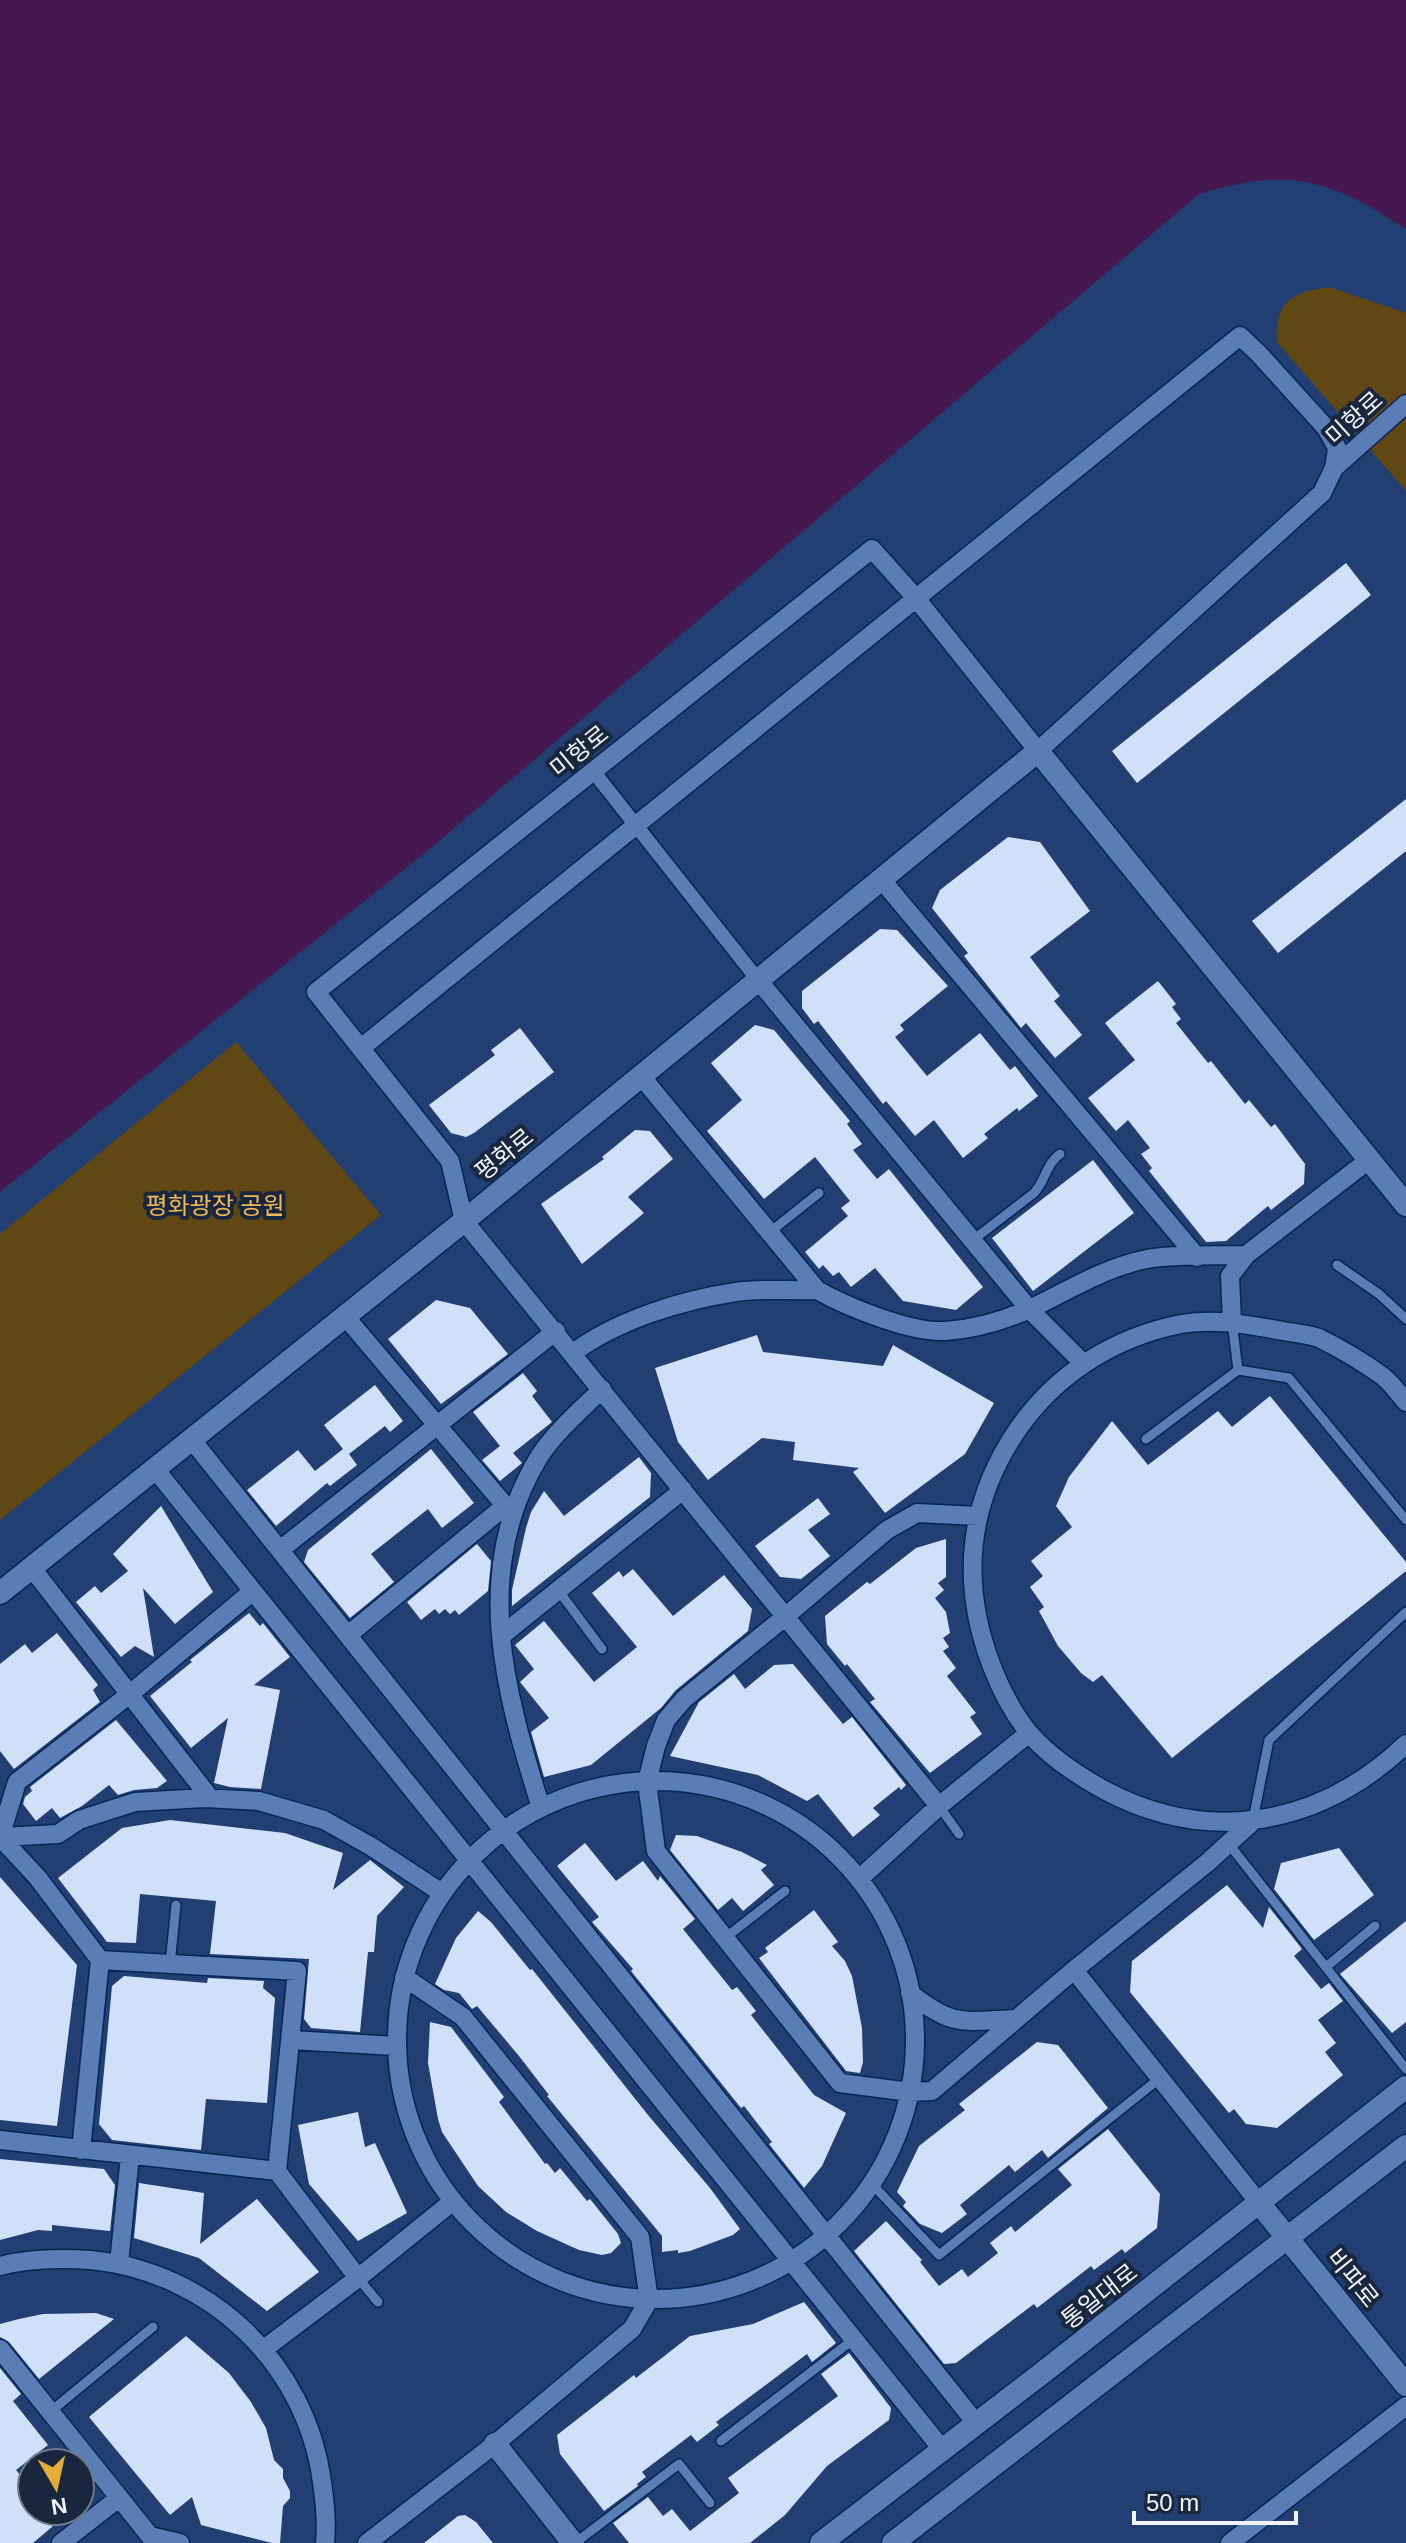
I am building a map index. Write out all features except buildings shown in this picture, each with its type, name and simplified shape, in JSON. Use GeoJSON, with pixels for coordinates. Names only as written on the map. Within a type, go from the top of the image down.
{"type":"FeatureCollection","features":[{"type":"Feature","properties":{"kind":"street"},"geometry":{"type":"LineString","coordinates":[[939,1806],[464,1221],[450,1161],[361,1048],[1240,336],[1326,428],[1337,448],[1334,468]]}},
{"type":"Feature","properties":{"kind":"street","name":"미항로"},"geometry":{"type":"LineString","coordinates":[[1038,751],[1322,493],[1334,468],[1406,404]]}},
{"type":"Feature","properties":{"kind":"street","name":"미항로"},"geometry":{"type":"LineString","coordinates":[[361,1048],[316,992],[872,549],[915,597]]}},
{"type":"Feature","properties":{"kind":"street"},"geometry":{"type":"LineString","coordinates":[[915,597],[1406,1205]]}},
{"type":"Feature","properties":{"kind":"street","name":"평화로"},"geometry":{"type":"LineString","coordinates":[[0,1593],[464,1221],[1038,751]]}},
{"type":"Feature","properties":{"kind":"street"},"geometry":{"type":"LineString","coordinates":[[593,771],[758,980],[1029,1309],[1083,1363]]}},
{"type":"Feature","properties":{"kind":"street"},"geometry":{"type":"LineString","coordinates":[[881,879],[1197,1257]]}},
{"type":"Feature","properties":{"kind":"street"},"geometry":{"type":"LineString","coordinates":[[641,1076],[817,1290],[837,1302],[903,1325],[943,1331],[992,1324],[1094,1276],[1148,1259],[1246,1255]]}},
{"type":"Feature","properties":{"kind":"street"},"geometry":{"type":"LineString","coordinates":[[1232,1322],[1230,1276],[1246,1255],[1370,1159]]}},
{"type":"Feature","properties":{"kind":"street"},"geometry":{"type":"LineString","coordinates":[[573,1353],[588,1342],[654,1312],[693,1300],[738,1291],[817,1290]]}},
{"type":"Feature","properties":{"kind":"street"},"geometry":{"type":"LineString","coordinates":[[344,1315],[509,1511]]}},
{"type":"Feature","properties":{"kind":"street"},"geometry":{"type":"LineString","coordinates":[[1406,1402],[1383,1376],[1316,1337],[1232,1322],[1199,1321],[1158,1329],[1119,1343],[1083,1363],[1035,1404],[999,1457],[978,1516],[971,1574],[979,1632],[1000,1687],[1029,1733],[1080,1777],[1136,1806],[1197,1821],[1252,1822],[1311,1806],[1357,1784],[1406,1744]]}},
{"type":"Feature","properties":{"kind":"street"},"geometry":{"type":"LineString","coordinates":[[280,1550],[556,1331]]}},
{"type":"Feature","properties":{"kind":"street"},"geometry":{"type":"LineString","coordinates":[[541,1808],[509,1692],[499,1616],[500,1572],[509,1511],[540,1455],[602,1389]]}},
{"type":"Feature","properties":{"kind":"street"},"geometry":{"type":"LineString","coordinates":[[192,1440],[976,2423]]}},
{"type":"Feature","properties":{"kind":"street"},"geometry":{"type":"LineString","coordinates":[[155,1469],[942,2449]]}},
{"type":"Feature","properties":{"kind":"street"},"geometry":{"type":"LineString","coordinates":[[501,1636],[683,1490]]}},
{"type":"Feature","properties":{"kind":"street"},"geometry":{"type":"LineString","coordinates":[[348,1635],[509,1511]]}},
{"type":"Feature","properties":{"kind":"street"},"geometry":{"type":"LineString","coordinates":[[978,1516],[917,1513],[887,1530],[684,1699],[666,1720],[647,1782],[656,1851],[840,2083],[910,2092],[932,2091],[1252,1822]]}},
{"type":"Feature","properties":{"kind":"street"},"geometry":{"type":"LineString","coordinates":[[31,1567],[210,1798]]}},
{"type":"Feature","properties":{"kind":"street"},"geometry":{"type":"LineString","coordinates":[[0,1837],[17,1782],[130,1694],[253,1591]]}},
{"type":"Feature","properties":{"kind":"street"},"geometry":{"type":"LineString","coordinates":[[859,1879],[939,1806],[1029,1733]]}},
{"type":"Feature","properties":{"kind":"street"},"geometry":{"type":"LineString","coordinates":[[647,1782],[687,1784],[727,1791],[800,1825],[831,1850],[859,1879],[880,1910],[897,1944],[914,2017],[915,2055],[910,2092],[892,2146],[871,2183],[845,2216],[814,2246],[751,2280],[708,2293],[649,2300],[593,2291],[527,2265],[485,2239],[452,2202],[424,2157],[409,2120],[399,2081],[396,2046],[398,2009],[404,1977],[426,1919],[469,1860],[504,1831],[541,1808],[587,1791],[647,1782]]}},
{"type":"Feature","properties":{"kind":"street"},"geometry":{"type":"LineString","coordinates":[[0,1837],[58,1834],[79,1820],[135,1802],[210,1798],[259,1801],[324,1820],[442,1893]]}},
{"type":"Feature","properties":{"kind":"street"},"geometry":{"type":"LineString","coordinates":[[0,1837],[38,1878],[100,1960],[81,2150]]}},
{"type":"Feature","properties":{"kind":"street"},"geometry":{"type":"LineString","coordinates":[[100,1960],[297,1971],[277,2171],[358,2278]]}},
{"type":"Feature","properties":{"kind":"street"},"geometry":{"type":"LineString","coordinates":[[1074,1970],[1260,2204]]}},
{"type":"Feature","properties":{"kind":"street"},"geometry":{"type":"LineString","coordinates":[[367,2543],[495,2444],[632,2329],[649,2300],[640,2237],[463,2017],[404,1977]]}},
{"type":"Feature","properties":{"kind":"street"},"geometry":{"type":"LineString","coordinates":[[910,1993],[940,2015],[958,2022],[1016,2019]]}},
{"type":"Feature","properties":{"kind":"street"},"geometry":{"type":"LineString","coordinates":[[291,2040],[396,2046]]}},
{"type":"Feature","properties":{"kind":"street","name":"통일대로"},"geometry":{"type":"LineString","coordinates":[[821,2543],[1260,2204],[1406,2087]]}},
{"type":"Feature","properties":{"kind":"street"},"geometry":{"type":"LineString","coordinates":[[0,2140],[277,2171]]}},
{"type":"Feature","properties":{"kind":"street"},"geometry":{"type":"LineString","coordinates":[[893,2543],[1406,2146]]}},
{"type":"Feature","properties":{"kind":"street"},"geometry":{"type":"LineString","coordinates":[[119,2263],[130,2156]]}},
{"type":"Feature","properties":{"kind":"street"},"geometry":{"type":"LineString","coordinates":[[264,2349],[452,2202]]}},
{"type":"Feature","properties":{"kind":"street","name":"비파로"},"geometry":{"type":"LineString","coordinates":[[1260,2204],[1406,2385]]}},
{"type":"Feature","properties":{"kind":"street"},"geometry":{"type":"LineString","coordinates":[[0,2266],[61,2258],[119,2263],[173,2281],[222,2310],[264,2349],[289,2383],[307,2421],[322,2475],[325,2543]]}},
{"type":"Feature","properties":{"kind":"street"},"geometry":{"type":"LineString","coordinates":[[0,2349],[150,2536],[180,2543]]}},
{"type":"Feature","properties":{"kind":"street"},"geometry":{"type":"LineString","coordinates":[[1239,2540],[1406,2406]]}},
{"type":"Feature","properties":{"kind":"street"},"geometry":{"type":"LineString","coordinates":[[495,2444],[574,2543]]}},
{"type":"Feature","properties":{"kind":"street"},"geometry":{"type":"LineString","coordinates":[[61,2543],[119,2498]]}},
{"type":"Feature","properties":{"kind":"lane"},"geometry":{"type":"LineString","coordinates":[[973,1240],[1034,1193],[1041,1185],[1051,1160],[1060,1154]]}},
{"type":"Feature","properties":{"kind":"lane"},"geometry":{"type":"LineString","coordinates":[[770,1232],[819,1193]]}},
{"type":"Feature","properties":{"kind":"lane"},"geometry":{"type":"LineString","coordinates":[[1337,1265],[1379,1294],[1406,1319]]}},
{"type":"Feature","properties":{"kind":"lane"},"geometry":{"type":"LineString","coordinates":[[1232,1322],[1238,1370]]}},
{"type":"Feature","properties":{"kind":"lane"},"geometry":{"type":"LineString","coordinates":[[1146,1439],[1238,1370],[1289,1378],[1406,1520]]}},
{"type":"Feature","properties":{"kind":"lane"},"geometry":{"type":"LineString","coordinates":[[558,1590],[602,1649]]}},
{"type":"Feature","properties":{"kind":"lane"},"geometry":{"type":"LineString","coordinates":[[1252,1822],[1269,1740],[1406,1612]]}},
{"type":"Feature","properties":{"kind":"lane"},"geometry":{"type":"LineString","coordinates":[[939,1806],[959,1834]]}},
{"type":"Feature","properties":{"kind":"lane"},"geometry":{"type":"LineString","coordinates":[[1228,1843],[1406,2069]]}},
{"type":"Feature","properties":{"kind":"lane"},"geometry":{"type":"LineString","coordinates":[[725,1938],[785,1891]]}},
{"type":"Feature","properties":{"kind":"lane"},"geometry":{"type":"LineString","coordinates":[[170,1964],[176,1905]]}},
{"type":"Feature","properties":{"kind":"lane"},"geometry":{"type":"LineString","coordinates":[[1326,1967],[1375,1926]]}},
{"type":"Feature","properties":{"kind":"lane"},"geometry":{"type":"LineString","coordinates":[[871,2183],[939,2255],[1160,2078]]}},
{"type":"Feature","properties":{"kind":"lane"},"geometry":{"type":"LineString","coordinates":[[358,2278],[378,2302]]}},
{"type":"Feature","properties":{"kind":"lane"},"geometry":{"type":"LineString","coordinates":[[50,2412],[153,2327]]}},
{"type":"Feature","properties":{"kind":"lane"},"geometry":{"type":"LineString","coordinates":[[721,2441],[854,2339]]}},
{"type":"Feature","properties":{"kind":"lane"},"geometry":{"type":"LineString","coordinates":[[574,2543],[679,2464],[710,2503]]}},
{"type":"Feature","properties":{"kind":"green space"},"geometry":{"type":"Polygon","coordinates":[[[1329,287],[1406,313],[1406,491],[1277,342],[1279,317],[1288,301],[1305,292],[1329,287]]]}},
{"type":"Feature","properties":{"kind":"green space","name":"평화광장 공원"},"geometry":{"type":"Polygon","coordinates":[[[236,1042],[381,1215],[0,1520],[0,1234],[236,1042]]]}},
{"type":"Feature","properties":{"kind":"shaded area"},"geometry":{"type":"Polygon","coordinates":[[[0,0],[1406,0],[1406,229],[1341,193],[1301,181],[1263,180],[1199,194],[426,852],[0,1192],[0,0]]]}}]}
